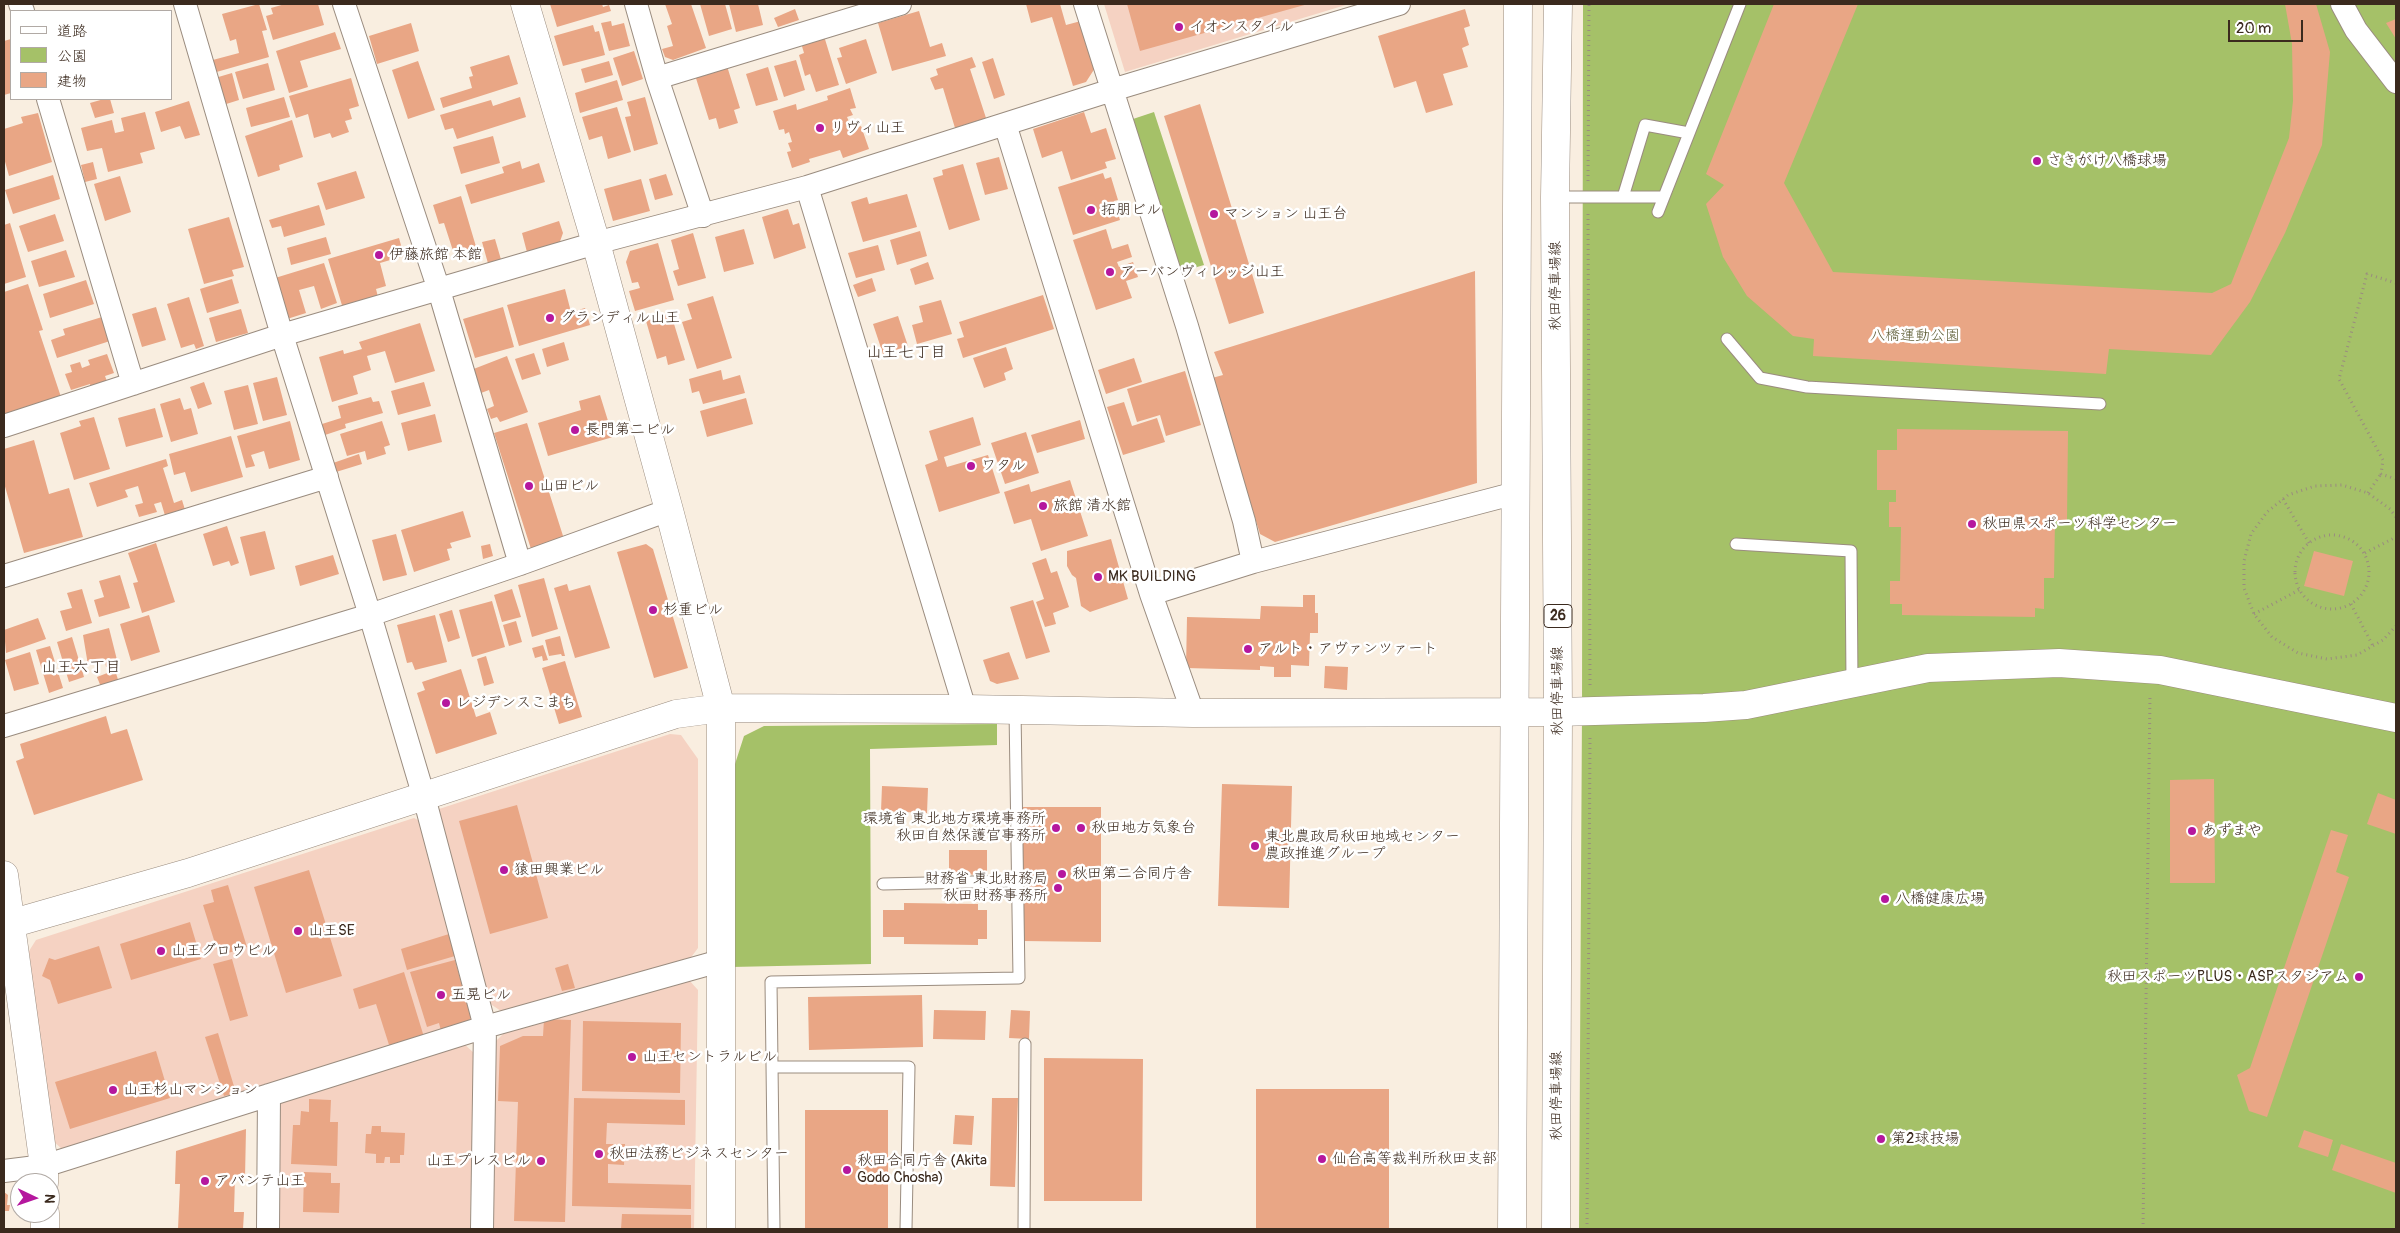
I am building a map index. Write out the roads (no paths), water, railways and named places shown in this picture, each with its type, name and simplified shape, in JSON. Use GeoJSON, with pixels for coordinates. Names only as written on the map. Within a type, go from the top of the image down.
{"type":"FeatureCollection","features":[{"type":"Feature","properties":{"kind":"street"},"geometry":{"type":"LineString","coordinates":[[185,4],[282,335],[370,615],[424,798],[485,1027],[482,1229]]}},
{"type":"Feature","properties":{"kind":"street"},"geometry":{"type":"LineString","coordinates":[[344,4],[439,290],[520,564]]}},
{"type":"Feature","properties":{"kind":"street"},"geometry":{"type":"LineString","coordinates":[[525,4],[596,244],[669,510],[720,708],[721,1229]]}},
{"type":"Feature","properties":{"kind":"street"},"geometry":{"type":"LineString","coordinates":[[636,4],[657,78],[702,216]]}},
{"type":"Feature","properties":{"kind":"street"},"geometry":{"type":"LineString","coordinates":[[657,78],[900,4]]}},
{"type":"Feature","properties":{"kind":"street"},"geometry":{"type":"LineString","coordinates":[[1085,4],[1188,326],[1244,521],[1253,562]]}},
{"type":"Feature","properties":{"kind":"street"},"geometry":{"type":"LineString","coordinates":[[4,426],[282,335],[596,244],[808,187],[1112,90],[1399,4]]}},
{"type":"Feature","properties":{"kind":"street"},"geometry":{"type":"LineString","coordinates":[[1512,1229],[1518,4]]}},
{"type":"Feature","properties":{"kind":"street","name":"秋田停車場線"},"geometry":{"type":"LineString","coordinates":[[1556,1229],[1558,712],[1556,197],[1558,4]]}},
{"type":"Feature","properties":{"kind":"street"},"geometry":{"type":"LineString","coordinates":[[2342,4],[2356,30],[2396,82]]}},
{"type":"Feature","properties":{"kind":"street"},"geometry":{"type":"LineString","coordinates":[[48,100],[133,384]]}},
{"type":"Feature","properties":{"kind":"street"},"geometry":{"type":"LineString","coordinates":[[1005,124],[1151,594],[1193,713]]}},
{"type":"Feature","properties":{"kind":"street"},"geometry":{"type":"LineString","coordinates":[[808,187],[966,709]]}},
{"type":"Feature","properties":{"kind":"street"},"geometry":{"type":"LineString","coordinates":[[4,576],[327,477]]}},
{"type":"Feature","properties":{"kind":"street"},"geometry":{"type":"LineString","coordinates":[[1151,594],[1253,562],[1516,493]]}},
{"type":"Feature","properties":{"kind":"street"},"geometry":{"type":"LineString","coordinates":[[4,726],[370,615],[520,564],[669,510]]}},
{"type":"Feature","properties":{"kind":"street"},"geometry":{"type":"LineString","coordinates":[[10,924],[188,873],[424,798],[676,714],[720,708],[1015,709],[1193,713],[1590,711],[1746,705],[1928,668],[2059,663],[2151,670],[2396,718]]}},
{"type":"Feature","properties":{"kind":"street"},"geometry":{"type":"LineString","coordinates":[[4,875],[44,1173]]}},
{"type":"Feature","properties":{"kind":"street"},"geometry":{"type":"LineString","coordinates":[[47,1173],[269,1095],[485,1027],[720,961]]}},
{"type":"Feature","properties":{"kind":"street"},"geometry":{"type":"LineString","coordinates":[[268,1229],[269,1095]]}},
{"type":"Feature","properties":{"kind":"street"},"geometry":{"type":"LineString","coordinates":[[4,1172],[24,1173]]}},
{"type":"Feature","properties":{"kind":"lane"},"geometry":{"type":"LineString","coordinates":[[1658,212],[1740,4]]}},
{"type":"Feature","properties":{"kind":"lane"},"geometry":{"type":"LineString","coordinates":[[1623,197],[1645,125],[1689,133]]}},
{"type":"Feature","properties":{"kind":"lane"},"geometry":{"type":"LineString","coordinates":[[1556,197],[1664,197]]}},
{"type":"Feature","properties":{"kind":"lane"},"geometry":{"type":"LineString","coordinates":[[1727,339],[1760,378],[1807,388],[2100,404]]}},
{"type":"Feature","properties":{"kind":"lane"},"geometry":{"type":"LineString","coordinates":[[1736,544],[1851,552],[1852,684]]}},
{"type":"Feature","properties":{"kind":"lane"},"geometry":{"type":"LineString","coordinates":[[774,1229],[771,982],[1019,978],[1015,709]]}},
{"type":"Feature","properties":{"kind":"lane"},"geometry":{"type":"LineString","coordinates":[[883,884],[1017,881]]}},
{"type":"Feature","properties":{"kind":"lane"},"geometry":{"type":"LineString","coordinates":[[1024,1229],[1025,1044]]}},
{"type":"Feature","properties":{"kind":"lane"},"geometry":{"type":"LineString","coordinates":[[772,1067],[909,1067],[906,1229]]}},
{"type":"Feature","properties":{"kind":"place","name":"イオンスタイル"},"geometry":{"type":"Point","coordinates":[1179,27]}},
{"type":"Feature","properties":{"kind":"place","name":"リヴィ山王"},"geometry":{"type":"Point","coordinates":[820,128]}},
{"type":"Feature","properties":{"kind":"place","name":"さきがけ八橋球場"},"geometry":{"type":"Point","coordinates":[2037,161]}},
{"type":"Feature","properties":{"kind":"place","name":"拓朋ビル"},"geometry":{"type":"Point","coordinates":[1091,210]}},
{"type":"Feature","properties":{"kind":"place","name":"マンション 山王台"},"geometry":{"type":"Point","coordinates":[1214,214]}},
{"type":"Feature","properties":{"kind":"place","name":"伊藤旅館 本館"},"geometry":{"type":"Point","coordinates":[379,255]}},
{"type":"Feature","properties":{"kind":"place","name":"アーバンヴィレッジ山王"},"geometry":{"type":"Point","coordinates":[1110,272]}},
{"type":"Feature","properties":{"kind":"place","name":"グランディル山王"},"geometry":{"type":"Point","coordinates":[550,318]}},
{"type":"Feature","properties":{"kind":"place","name":"長門第二ビル"},"geometry":{"type":"Point","coordinates":[575,430]}},
{"type":"Feature","properties":{"kind":"place","name":"ワタル"},"geometry":{"type":"Point","coordinates":[971,466]}},
{"type":"Feature","properties":{"kind":"place","name":"山田ビル"},"geometry":{"type":"Point","coordinates":[529,486]}},
{"type":"Feature","properties":{"kind":"place","name":"旅館 清水館"},"geometry":{"type":"Point","coordinates":[1043,506]}},
{"type":"Feature","properties":{"kind":"place","name":"秋田県スポーツ科学センター"},"geometry":{"type":"Point","coordinates":[1972,524]}},
{"type":"Feature","properties":{"kind":"place","name":"MK BUILDING"},"geometry":{"type":"Point","coordinates":[1098,577]}},
{"type":"Feature","properties":{"kind":"place","name":"杉重ビル"},"geometry":{"type":"Point","coordinates":[653,610]}},
{"type":"Feature","properties":{"kind":"place","name":"アルト・アヴァンツァート"},"geometry":{"type":"Point","coordinates":[1248,649]}},
{"type":"Feature","properties":{"kind":"place","name":"レジデンスこまち"},"geometry":{"type":"Point","coordinates":[446,703]}},
{"type":"Feature","properties":{"kind":"place","name":"環境省 東北地方環境事務所 秋田自然保護官事務所"},"geometry":{"type":"Point","coordinates":[1056,828]}},
{"type":"Feature","properties":{"kind":"place","name":"秋田地方気象台"},"geometry":{"type":"Point","coordinates":[1081,828]}},
{"type":"Feature","properties":{"kind":"place","name":"あずまや"},"geometry":{"type":"Point","coordinates":[2192,831]}},
{"type":"Feature","properties":{"kind":"place","name":"東北農政局秋田地域センター 農政推進グループ"},"geometry":{"type":"Point","coordinates":[1255,846]}},
{"type":"Feature","properties":{"kind":"place","name":"猿田興業ビル"},"geometry":{"type":"Point","coordinates":[504,870]}},
{"type":"Feature","properties":{"kind":"place","name":"秋田第二合同庁舎"},"geometry":{"type":"Point","coordinates":[1062,874]}},
{"type":"Feature","properties":{"kind":"place","name":"財務省 東北財務局 秋田財務事務所"},"geometry":{"type":"Point","coordinates":[1058,888]}},
{"type":"Feature","properties":{"kind":"place","name":"八橋健康広場"},"geometry":{"type":"Point","coordinates":[1885,899]}},
{"type":"Feature","properties":{"kind":"place","name":"山王SE"},"geometry":{"type":"Point","coordinates":[298,931]}},
{"type":"Feature","properties":{"kind":"place","name":"山王グロウビル"},"geometry":{"type":"Point","coordinates":[161,951]}},
{"type":"Feature","properties":{"kind":"place","name":"秋田スポーツPLUS・ASPスタジアム"},"geometry":{"type":"Point","coordinates":[2359,977]}},
{"type":"Feature","properties":{"kind":"place","name":"五晃ビル"},"geometry":{"type":"Point","coordinates":[441,995]}},
{"type":"Feature","properties":{"kind":"place","name":"山王セントラルビル"},"geometry":{"type":"Point","coordinates":[632,1057]}},
{"type":"Feature","properties":{"kind":"place","name":"山王杉山マンション"},"geometry":{"type":"Point","coordinates":[113,1090]}},
{"type":"Feature","properties":{"kind":"place","name":"第2球技場"},"geometry":{"type":"Point","coordinates":[1881,1139]}},
{"type":"Feature","properties":{"kind":"place","name":"秋田法務ビジネスセンター"},"geometry":{"type":"Point","coordinates":[599,1154]}},
{"type":"Feature","properties":{"kind":"place","name":"仙台高等裁判所秋田支部"},"geometry":{"type":"Point","coordinates":[1322,1159]}},
{"type":"Feature","properties":{"kind":"place","name":"山王プレスビル"},"geometry":{"type":"Point","coordinates":[541,1161]}},
{"type":"Feature","properties":{"kind":"place","name":"秋田合同庁舎 (Akita Godo Chosha)"},"geometry":{"type":"Point","coordinates":[847,1170]}},
{"type":"Feature","properties":{"kind":"place","name":"アバンテ山王"},"geometry":{"type":"Point","coordinates":[205,1181]}},
{"type":"Feature","properties":{"kind":"district","name":"山王七丁目"},"geometry":{"type":"Point","coordinates":[906,353]}},
{"type":"Feature","properties":{"kind":"district","name":"山王六丁目"},"geometry":{"type":"Point","coordinates":[81,668]}},
{"type":"Feature","properties":{"kind":"park label","name":"八橋運動公園"},"geometry":{"type":"Point","coordinates":[1915,336]}}]}
